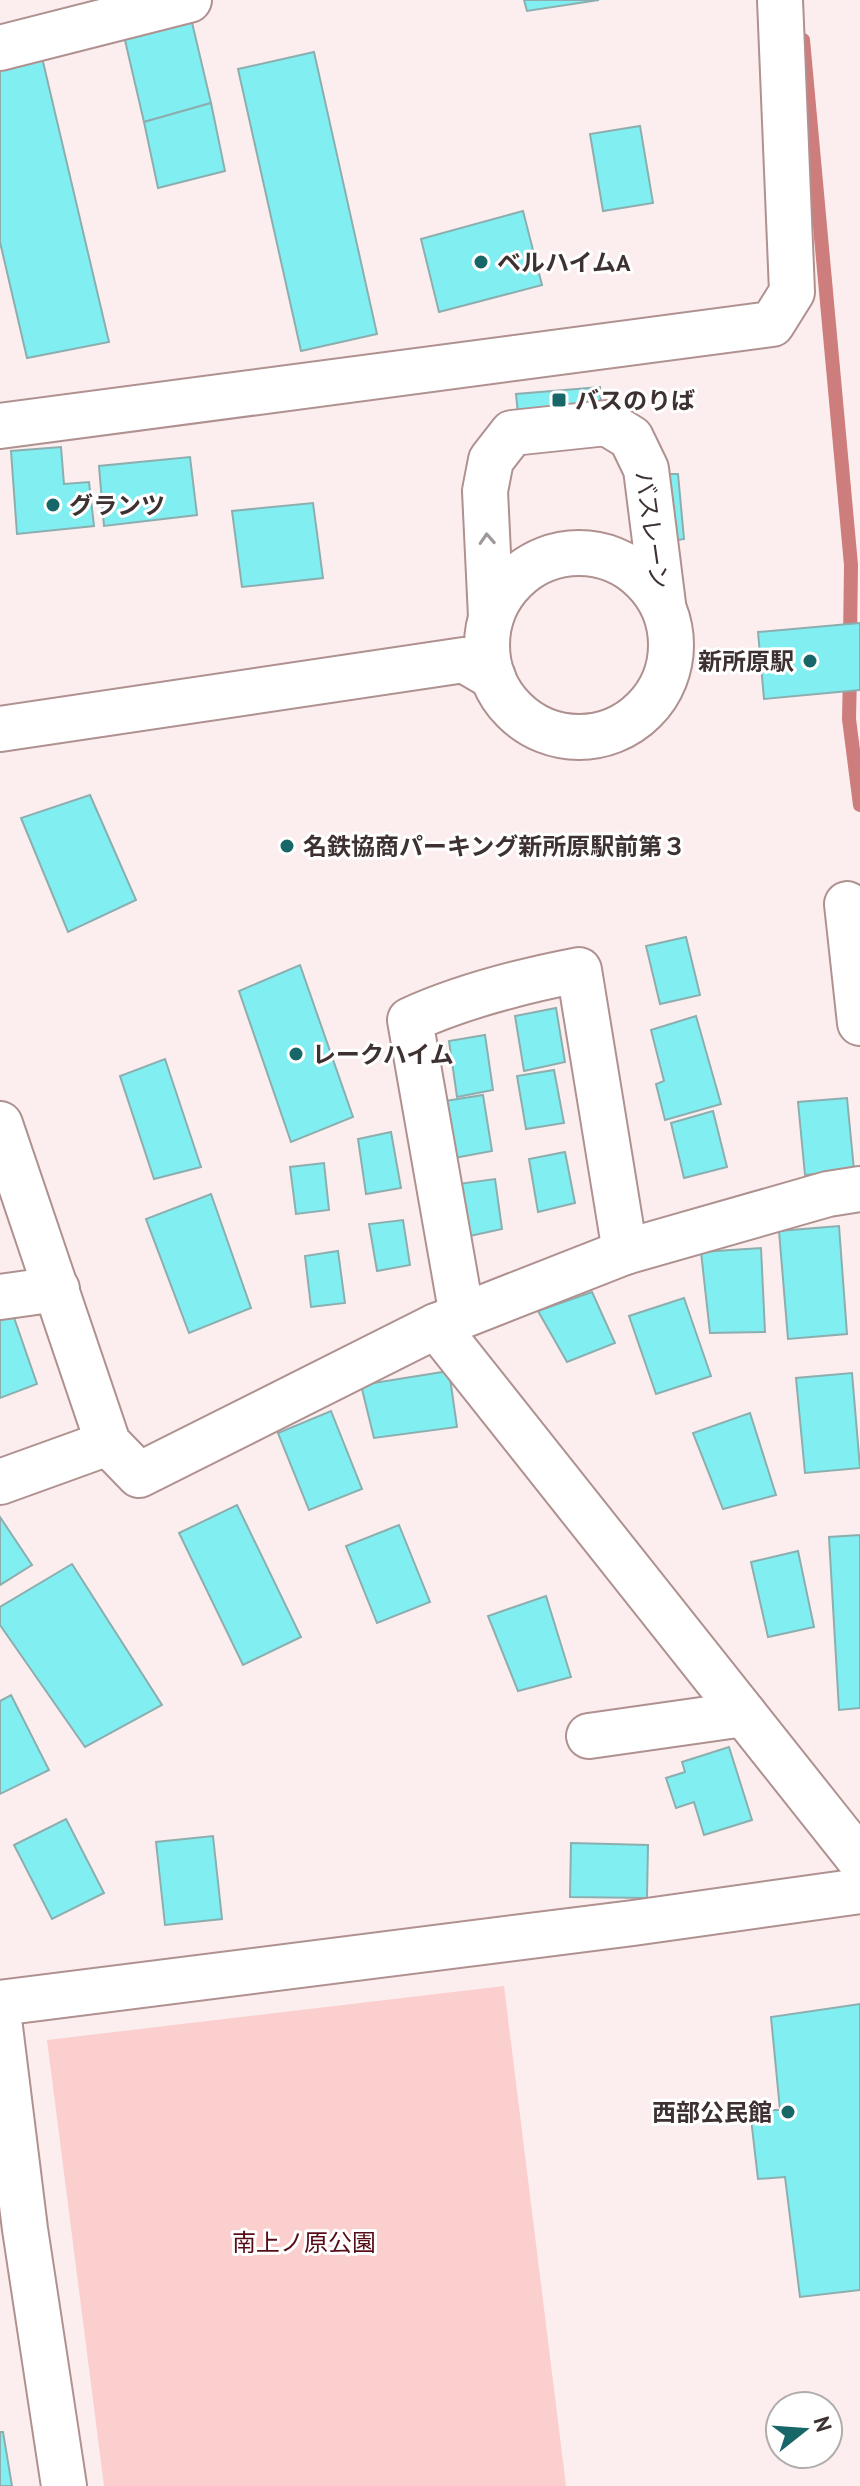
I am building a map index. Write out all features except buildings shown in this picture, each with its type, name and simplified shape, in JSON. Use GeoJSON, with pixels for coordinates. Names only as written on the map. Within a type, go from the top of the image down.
{"type":"FeatureCollection","features":[{"type":"Feature","properties":{"kind":"street"},"geometry":{"type":"LineString","coordinates":[[0,48],[189,0]]}},
{"type":"Feature","properties":{"kind":"street"},"geometry":{"type":"LineString","coordinates":[[0,426],[772,324],[792,292],[780,0]]}},
{"type":"Feature","properties":{"kind":"street","name":"バスレーン"},"geometry":{"type":"LineString","coordinates":[[484,645],[485,491],[491,460],[512,433],[607,423],[631,438],[646,469],[663,604]]}},
{"type":"Feature","properties":{"kind":"street"},"geometry":{"type":"LineString","coordinates":[[588,552],[619,560],[644,578],[663,604],[671,635],[670,664],[660,692],[641,714],[615,730],[587,737],[557,735],[530,723],[508,703],[484,645],[505,589],[527,567],[556,554],[588,552]]}},
{"type":"Feature","properties":{"kind":"street"},"geometry":{"type":"LineString","coordinates":[[0,729],[484,645]]}},
{"type":"Feature","properties":{"kind":"street"},"geometry":{"type":"LineString","coordinates":[[847,904],[860,1023]]}},
{"type":"Feature","properties":{"kind":"street"},"geometry":{"type":"LineString","coordinates":[[625,1252],[579,970],[545,976],[439,1007],[410,1020],[449,1321],[744,1714],[860,1860]]}},
{"type":"Feature","properties":{"kind":"street"},"geometry":{"type":"LineString","coordinates":[[0,1124],[108,1443],[139,1475],[449,1321],[625,1252],[828,1194],[860,1189]]}},
{"type":"Feature","properties":{"kind":"street"},"geometry":{"type":"LineString","coordinates":[[0,1297],[57,1289]]}},
{"type":"Feature","properties":{"kind":"street"},"geometry":{"type":"LineString","coordinates":[[0,1482],[108,1443]]}},
{"type":"Feature","properties":{"kind":"street"},"geometry":{"type":"LineString","coordinates":[[589,1736],[744,1714]]}},
{"type":"Feature","properties":{"kind":"street"},"geometry":{"type":"LineString","coordinates":[[0,2003],[633,1923],[860,1891]]}},
{"type":"Feature","properties":{"kind":"street"},"geometry":{"type":"LineString","coordinates":[[0,2027],[12,2232],[64,2486]]}},
{"type":"Feature","properties":{"kind":"green space","name":"南上ノ原公園"},"geometry":{"type":"Polygon","coordinates":[[[504,1986],[566,2486],[104,2486],[47,2040],[504,1986]]]}},
{"type":"Feature","properties":{"kind":"waterway"},"geometry":{"type":"LineString","coordinates":[[803,40],[851,565],[850,641]]}},
{"type":"Feature","properties":{"kind":"waterway"},"geometry":{"type":"LineString","coordinates":[[850,674],[849,719],[860,805]]}},
{"type":"Feature","properties":{"kind":"place","name":"ベルハイムA"},"geometry":{"type":"Point","coordinates":[481,262]}},
{"type":"Feature","properties":{"kind":"place","name":"バスのりば"},"geometry":{"type":"Point","coordinates":[559,400]}},
{"type":"Feature","properties":{"kind":"place","name":"グランツ"},"geometry":{"type":"Point","coordinates":[53,505]}},
{"type":"Feature","properties":{"kind":"place","name":"新所原駅"},"geometry":{"type":"Point","coordinates":[810,661]}},
{"type":"Feature","properties":{"kind":"place","name":"名鉄協商パーキング新所原駅前第３"},"geometry":{"type":"Point","coordinates":[287,846]}},
{"type":"Feature","properties":{"kind":"place","name":"レークハイム"},"geometry":{"type":"Point","coordinates":[296,1054]}},
{"type":"Feature","properties":{"kind":"place","name":"西部公民館"},"geometry":{"type":"Point","coordinates":[788,2112]}}]}
